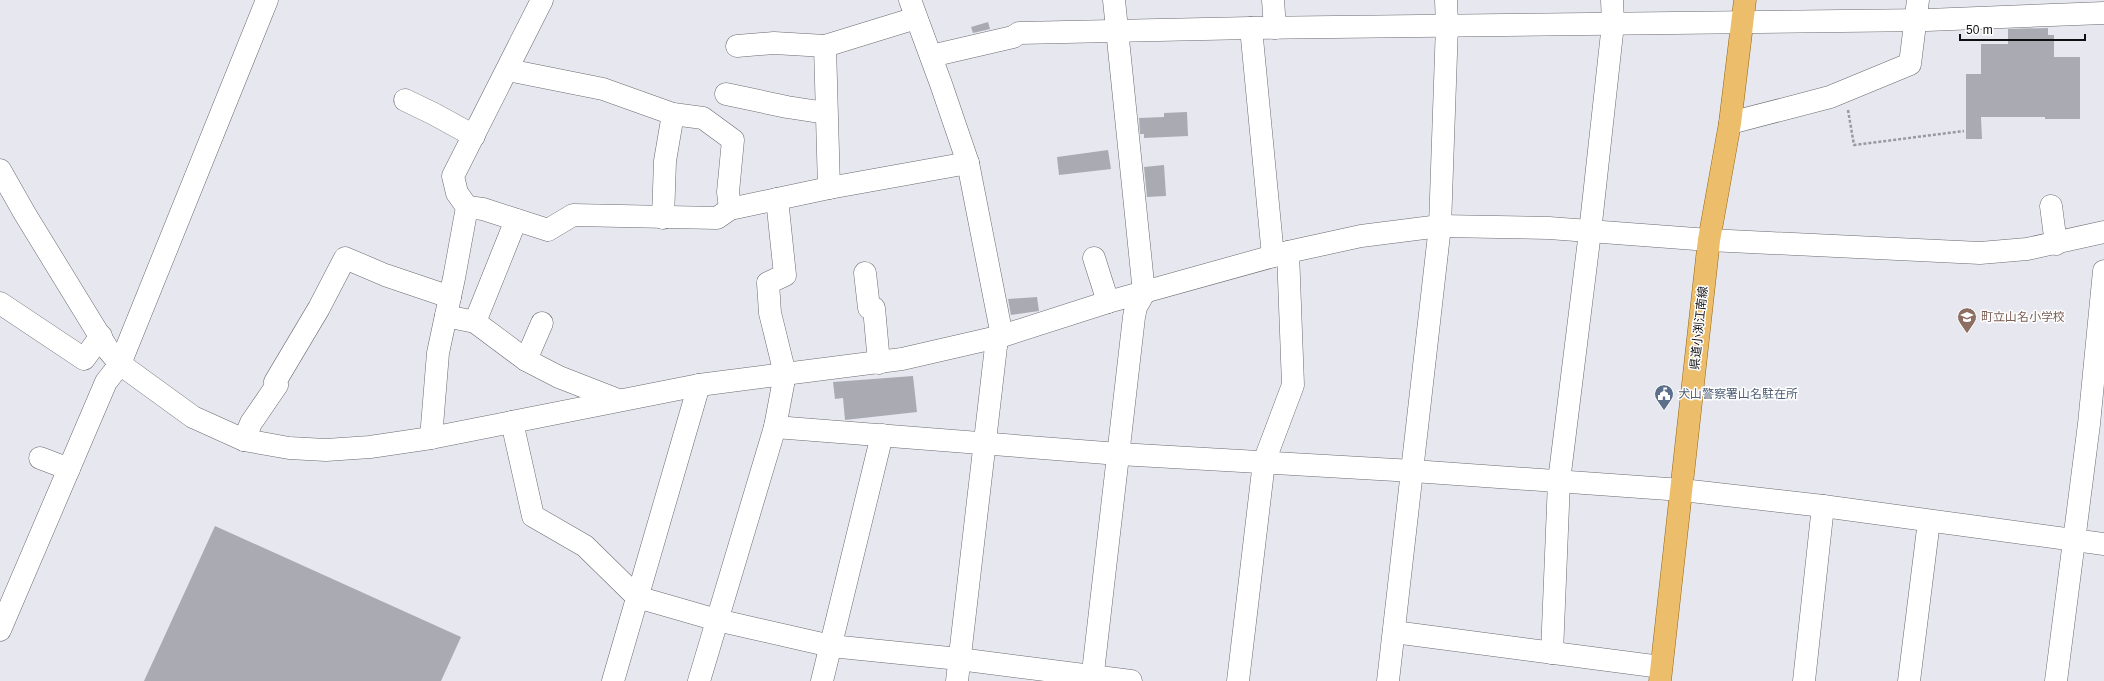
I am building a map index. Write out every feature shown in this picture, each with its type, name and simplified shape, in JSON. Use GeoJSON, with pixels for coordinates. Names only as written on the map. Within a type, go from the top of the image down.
{"type":"FeatureCollection","features":[{"type":"Feature","properties":{"kind":"main road","name":"県道小渕江南線"},"geometry":{"type":"LineString","coordinates":[[1660,674],[1682,490],[1709,240],[1730,123],[1744,10]]}},
{"type":"Feature","properties":{"kind":"street"},"geometry":{"type":"LineString","coordinates":[[1,623],[106,382],[120,364],[267,0]]}},
{"type":"Feature","properties":{"kind":"street"},"geometry":{"type":"LineString","coordinates":[[431,438],[438,353],[467,207],[457,193],[453,176],[508,70],[542,0]]}},
{"type":"Feature","properties":{"kind":"street"},"geometry":{"type":"LineString","coordinates":[[1093,679],[1134,317],[1136,307],[1144,293],[1114,0]]}},
{"type":"Feature","properties":{"kind":"street"},"geometry":{"type":"LineString","coordinates":[[1273,0],[1274,28]]}},
{"type":"Feature","properties":{"kind":"street"},"geometry":{"type":"LineString","coordinates":[[1388,681],[1414,471],[1440,226],[1447,25],[1446,0]]}},
{"type":"Feature","properties":{"kind":"street"},"geometry":{"type":"LineString","coordinates":[[1552,653],[1559,481],[1590,232],[1613,24],[1612,0]]}},
{"type":"Feature","properties":{"kind":"street"},"geometry":{"type":"LineString","coordinates":[[931,56],[1013,37],[1019,33],[1447,25],[1613,24],[1744,10],[1917,10],[2062,7],[2104,13]]}},
{"type":"Feature","properties":{"kind":"street"},"geometry":{"type":"LineString","coordinates":[[737,46],[774,43],[825,46],[913,9],[931,56],[968,163],[999,337],[957,681]]}},
{"type":"Feature","properties":{"kind":"street"},"geometry":{"type":"LineString","coordinates":[[1730,123],[1830,97],[1844,89],[1910,64],[1917,10]]}},
{"type":"Feature","properties":{"kind":"street"},"geometry":{"type":"LineString","coordinates":[[1238,681],[1264,462],[1293,385],[1281,254],[1251,28]]}},
{"type":"Feature","properties":{"kind":"street"},"geometry":{"type":"LineString","coordinates":[[825,46],[829,188]]}},
{"type":"Feature","properties":{"kind":"street"},"geometry":{"type":"LineString","coordinates":[[508,70],[603,89],[673,114],[703,118],[733,140],[728,192],[730,209]]}},
{"type":"Feature","properties":{"kind":"street"},"geometry":{"type":"LineString","coordinates":[[726,94],[787,108],[826,113]]}},
{"type":"Feature","properties":{"kind":"street"},"geometry":{"type":"LineString","coordinates":[[405,100],[474,136]]}},
{"type":"Feature","properties":{"kind":"street"},"geometry":{"type":"LineString","coordinates":[[663,218],[665,161],[673,114]]}},
{"type":"Feature","properties":{"kind":"street"},"geometry":{"type":"LineString","coordinates":[[467,207],[483,209],[548,230],[573,215],[717,218],[730,209],[829,188],[968,163]]}},
{"type":"Feature","properties":{"kind":"street"},"geometry":{"type":"LineString","coordinates":[[0,170],[25,214],[109,351],[120,364],[193,416],[244,440],[289,448],[326,450],[370,447],[431,438],[699,385],[879,363],[999,337],[1108,302],[1281,254],[1361,236],[1440,226],[1550,228],[1709,240],[1980,253],[2027,249],[2056,244],[2104,232]]}},
{"type":"Feature","properties":{"kind":"street"},"geometry":{"type":"LineString","coordinates":[[699,681],[775,427],[784,374],[770,313],[768,284],[785,275],[777,199]]}},
{"type":"Feature","properties":{"kind":"street"},"geometry":{"type":"LineString","coordinates":[[2051,206],[2056,244]]}},
{"type":"Feature","properties":{"kind":"street"},"geometry":{"type":"LineString","coordinates":[[475,322],[516,220]]}},
{"type":"Feature","properties":{"kind":"street"},"geometry":{"type":"LineString","coordinates":[[244,440],[251,423],[277,385],[275,382],[319,308],[345,258],[385,275],[448,306],[475,322],[526,360],[559,377],[618,400]]}},
{"type":"Feature","properties":{"kind":"street"},"geometry":{"type":"LineString","coordinates":[[1094,258],[1108,302]]}},
{"type":"Feature","properties":{"kind":"street"},"geometry":{"type":"LineString","coordinates":[[2056,681],[2074,540],[2096,425],[2104,271]]}},
{"type":"Feature","properties":{"kind":"street"},"geometry":{"type":"LineString","coordinates":[[865,274],[868,308],[874,308],[879,363]]}},
{"type":"Feature","properties":{"kind":"street"},"geometry":{"type":"LineString","coordinates":[[0,303],[84,359],[101,336]]}},
{"type":"Feature","properties":{"kind":"street"},"geometry":{"type":"LineString","coordinates":[[526,360],[542,323]]}},
{"type":"Feature","properties":{"kind":"street"},"geometry":{"type":"LineString","coordinates":[[613,681],[699,385]]}},
{"type":"Feature","properties":{"kind":"street"},"geometry":{"type":"LineString","coordinates":[[512,422],[533,516],[585,546],[637,597],[717,620],[831,646],[959,659],[1093,679],[1131,681]]}},
{"type":"Feature","properties":{"kind":"street"},"geometry":{"type":"LineString","coordinates":[[775,427],[985,442],[1119,454],[1414,471],[1682,490],[1823,506],[2104,544]]}},
{"type":"Feature","properties":{"kind":"street"},"geometry":{"type":"LineString","coordinates":[[822,681],[882,435]]}},
{"type":"Feature","properties":{"kind":"street"},"geometry":{"type":"LineString","coordinates":[[40,458],[69,469]]}},
{"type":"Feature","properties":{"kind":"street"},"geometry":{"type":"LineString","coordinates":[[1804,681],[1823,506]]}},
{"type":"Feature","properties":{"kind":"street"},"geometry":{"type":"LineString","coordinates":[[1909,681],[1929,521]]}},
{"type":"Feature","properties":{"kind":"street"},"geometry":{"type":"LineString","coordinates":[[1394,632],[1552,653],[1660,674]]}},
{"type":"Feature","properties":{"kind":"path"},"geometry":{"type":"LineString","coordinates":[[1844,89],[1854,145],[1964,131]]}},
{"type":"Feature","properties":{"kind":"building"},"geometry":{"type":"Polygon","coordinates":[[[988,22],[990,29],[973,33],[971,27],[988,22]]]}},
{"type":"Feature","properties":{"kind":"building"},"geometry":{"type":"Polygon","coordinates":[[[2048,28],[2048,35],[2054,35],[2054,57],[2080,57],[2080,119],[2045,119],[2045,117],[1981,117],[1982,139],[1966,139],[1966,74],[1981,74],[1981,44],[2008,44],[2008,29],[2048,28]]]}},
{"type":"Feature","properties":{"kind":"building"},"geometry":{"type":"Polygon","coordinates":[[[1187,112],[1188,136],[1144,138],[1144,134],[1140,134],[1139,118],[1164,117],[1164,113],[1187,112]]]}},
{"type":"Feature","properties":{"kind":"building"},"geometry":{"type":"Polygon","coordinates":[[[1108,150],[1111,169],[1059,175],[1057,157],[1108,150]]]}},
{"type":"Feature","properties":{"kind":"building"},"geometry":{"type":"Polygon","coordinates":[[[1164,165],[1166,196],[1147,197],[1144,167],[1164,165]]]}},
{"type":"Feature","properties":{"kind":"building"},"geometry":{"type":"Polygon","coordinates":[[[1037,297],[1039,311],[1011,315],[1008,299],[1037,297]]]}},
{"type":"Feature","properties":{"kind":"building"},"geometry":{"type":"Polygon","coordinates":[[[913,376],[917,412],[845,420],[843,398],[835,399],[833,382],[913,376]]]}},
{"type":"Feature","properties":{"kind":"building"},"geometry":{"type":"Polygon","coordinates":[[[215,526],[461,637],[441,681],[144,681],[215,526]]]}},
{"type":"Feature","properties":{"kind":"place","name":"町立山名小学校"},"geometry":{"type":"Point","coordinates":[1967,334]}},
{"type":"Feature","properties":{"kind":"place","name":"犬山警察署山名駐在所"},"geometry":{"type":"Point","coordinates":[1664,411]}}]}
